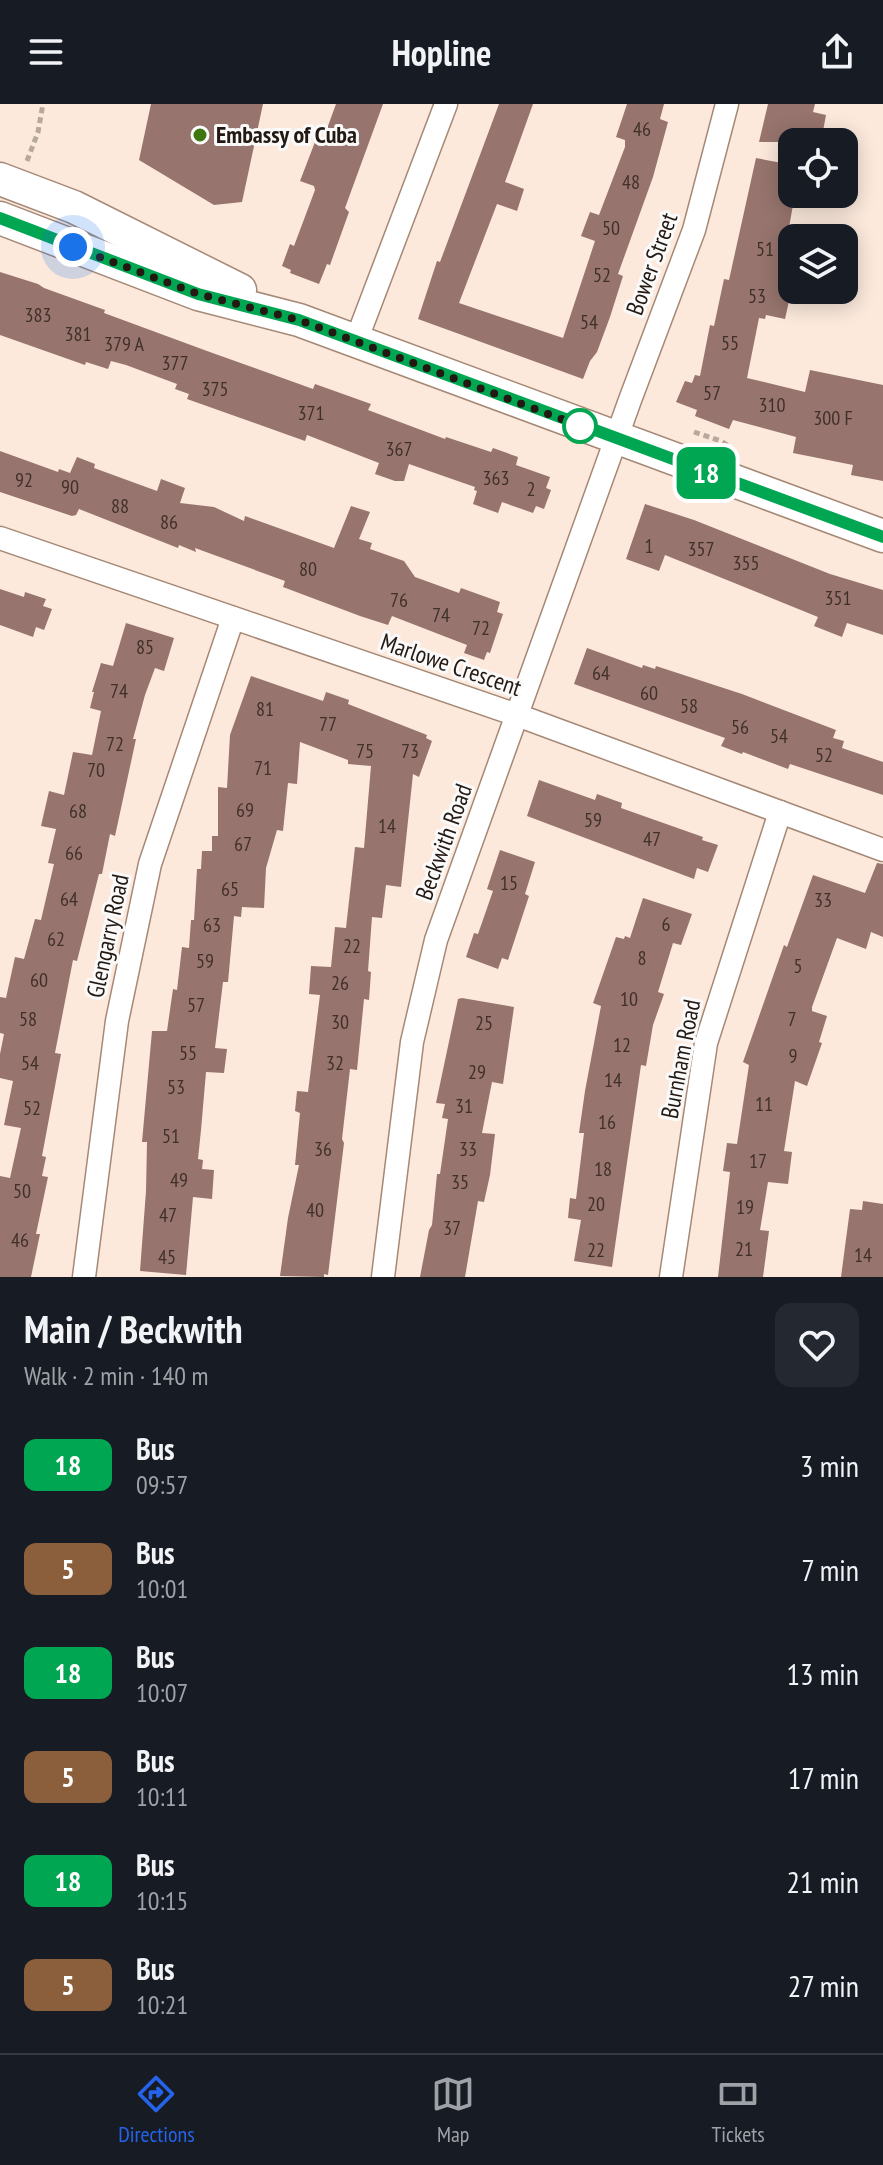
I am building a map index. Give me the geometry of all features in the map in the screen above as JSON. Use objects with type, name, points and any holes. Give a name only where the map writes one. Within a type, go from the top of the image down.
[{"type":"main road","points":[[13,172],[299,320]]},
{"type":"main road","points":[[0,218],[198,294],[299,320],[883,536]]},
{"type":"street","points":[[356,341],[446,104]]},
{"type":"street","name":"Bower Street","points":[[616,439],[694,230],[727,104]]},
{"type":"street","name":"Beckwith Road","points":[[383,1277],[412,1042],[436,940],[616,439]]},
{"type":"street","name":"Marlowe Crescent","points":[[0,538],[517,715],[883,850]]},
{"type":"street","name":"Glengarry Road","points":[[84,1277],[117,1021],[147,878],[233,618]]},
{"type":"street","name":"Burnham Road","points":[[671,1277],[706,1043],[780,812]]},
{"type":"path","points":[[13,172],[38,132],[43,104]]},
{"type":"building","name":"Embassy of Cuba","points":[[151,104],[263,104],[242,202],[214,205],[139,160]]},
{"type":"building","points":[[336,104],[383,104],[345,208],[349,212],[330,265],[327,264],[319,284],[290,273],[291,270],[282,266],[290,244],[294,246],[315,190],[314,186],[300,181],[315,142],[321,145]]},
{"type":"building","points":[[499,104],[533,104],[505,182],[524,189],[517,211],[497,204],[459,303],[563,338],[595,241],[581,236],[590,212],[599,215],[625,147],[625,140],[616,137],[627,104],[664,104],[660,119],[668,122],[653,177],[618,274],[623,276],[610,317],[583,379],[418,319],[437,261],[440,262]]},
{"type":"building","points":[[768,104],[815,104],[813,112],[826,115],[824,128],[778,128],[778,142],[759,142]]},
{"type":"building","points":[[756,158],[778,162],[778,208],[792,208],[790,224],[778,224],[778,304],[788,304],[785,319],[766,315],[765,319],[759,318],[747,378],[805,392],[810,370],[883,385],[883,481],[851,475],[853,465],[793,453],[796,437],[733,420],[729,429],[695,416],[697,410],[676,402],[685,381],[692,383],[695,375],[700,376],[710,325],[714,326],[724,279],[729,280]]},
{"type":"building","points":[[0,272],[313,389],[315,384],[371,404],[368,410],[445,439],[491,452],[493,448],[518,457],[516,465],[550,477],[546,488],[551,490],[544,509],[536,506],[533,513],[502,502],[498,513],[473,504],[477,491],[475,487],[409,464],[404,481],[395,481],[375,474],[379,463],[307,435],[305,441],[187,399],[189,394],[175,389],[177,384],[126,365],[111,361],[108,369],[86,362],[85,365],[0,335]]},
{"type":"building","points":[[0,451],[58,472],[59,469],[70,473],[77,457],[95,464],[94,468],[157,491],[161,479],[185,488],[180,503],[214,507],[244,521],[245,516],[334,548],[351,506],[370,512],[359,539],[372,543],[370,549],[404,561],[415,577],[459,593],[461,588],[500,602],[497,612],[503,614],[490,653],[487,652],[484,660],[464,653],[467,645],[392,616],[388,625],[283,587],[285,581],[195,548],[196,552],[179,545],[178,548],[79,509],[72,516],[0,492]]},
{"type":"building","points":[[645,504],[830,574],[883,590],[883,635],[847,623],[842,637],[814,626],[818,617],[665,555],[659,571],[626,559]]},
{"type":"building","points":[[0,589],[24,597],[25,592],[46,599],[43,606],[52,609],[44,630],[36,627],[33,637],[0,625]]},
{"type":"building","points":[[126,623],[174,638],[164,671],[155,668],[145,695],[133,739],[136,739],[115,836],[110,834],[77,961],[73,960],[55,1053],[61,1054],[42,1156],[46,1157],[42,1176],[48,1177],[31,1277],[0,1277],[0,1176],[10,1178],[21,1128],[4,1125],[13,1081],[0,1078],[4,1034],[0,1033],[0,997],[6,998],[15,957],[24,959],[35,919],[41,920],[54,864],[48,863],[56,829],[41,826],[49,791],[64,795],[73,752],[92,755],[101,711],[90,708],[92,692],[101,663],[113,666]]},
{"type":"building","points":[[587,648],[642,668],[643,665],[655,669],[656,666],[742,694],[836,730],[833,738],[844,741],[842,748],[883,762],[883,795],[790,764],[788,769],[742,754],[721,746],[725,738],[574,684]]},
{"type":"building","points":[[251,676],[323,701],[326,692],[349,700],[348,704],[427,735],[426,738],[432,741],[419,777],[413,774],[401,887],[386,885],[382,918],[372,917],[369,1000],[364,999],[357,1070],[350,1069],[328,1275],[324,1274],[324,1277],[280,1276],[299,1165],[295,1165],[300,1113],[295,1111],[297,1091],[308,1092],[320,995],[309,994],[311,966],[331,967],[335,927],[346,928],[355,847],[364,848],[371,766],[348,764],[348,760],[300,742],[297,784],[288,783],[283,831],[277,830],[266,868],[264,908],[242,907],[241,917],[234,916],[228,982],[223,982],[215,1048],[227,1049],[224,1073],[206,1072],[198,1159],[203,1160],[202,1169],[214,1170],[212,1199],[193,1197],[186,1275],[140,1271],[147,1142],[142,1142],[152,1031],[167,1031],[173,989],[177,990],[182,947],[189,948],[197,869],[201,869],[202,851],[212,851],[212,836],[218,836],[218,787],[227,788],[230,735]]},
{"type":"building","points":[[539,780],[595,800],[597,794],[622,803],[621,808],[718,845],[708,872],[697,868],[694,879],[527,816]]},
{"type":"building","points":[[500,850],[535,862],[525,894],[529,896],[508,960],[502,958],[498,969],[466,957],[493,891],[487,889]]},
{"type":"building","points":[[877,863],[883,864],[883,937],[871,932],[866,949],[837,938],[812,1007],[812,1011],[827,1016],[819,1042],[822,1043],[807,1086],[795,1081],[784,1151],[792,1152],[788,1184],[768,1182],[760,1230],[769,1231],[763,1277],[718,1277],[730,1172],[723,1171],[727,1143],[737,1144],[749,1065],[743,1062],[784,945],[787,947],[813,875],[865,893]]},
{"type":"building","points":[[643,898],[692,914],[681,945],[673,943],[658,992],[664,994],[653,1025],[646,1066],[641,1065],[612,1267],[574,1261],[581,1220],[568,1218],[570,1198],[576,1199],[584,1133],[579,1133],[601,1006],[593,1003],[616,937],[630,938]]},
{"type":"building","points":[[458,999],[514,1007],[503,1084],[492,1082],[482,1133],[495,1134],[490,1175],[484,1202],[478,1201],[465,1277],[420,1277],[432,1225],[437,1174],[440,1174],[448,1119],[442,1118],[445,1104],[436,1103]]},
{"type":"building","points":[[863,1201],[883,1204],[883,1277],[841,1277],[850,1209],[862,1210]]},
{"type":"bus line","name":"18","points":[[0,218],[198,294],[299,320],[883,537]]},
{"type":"place","name":"Embassy of Cuba","points":[[200,135]]},
{"type":"route","points":[[73,247],[198,294],[299,320],[580,426]]}]
